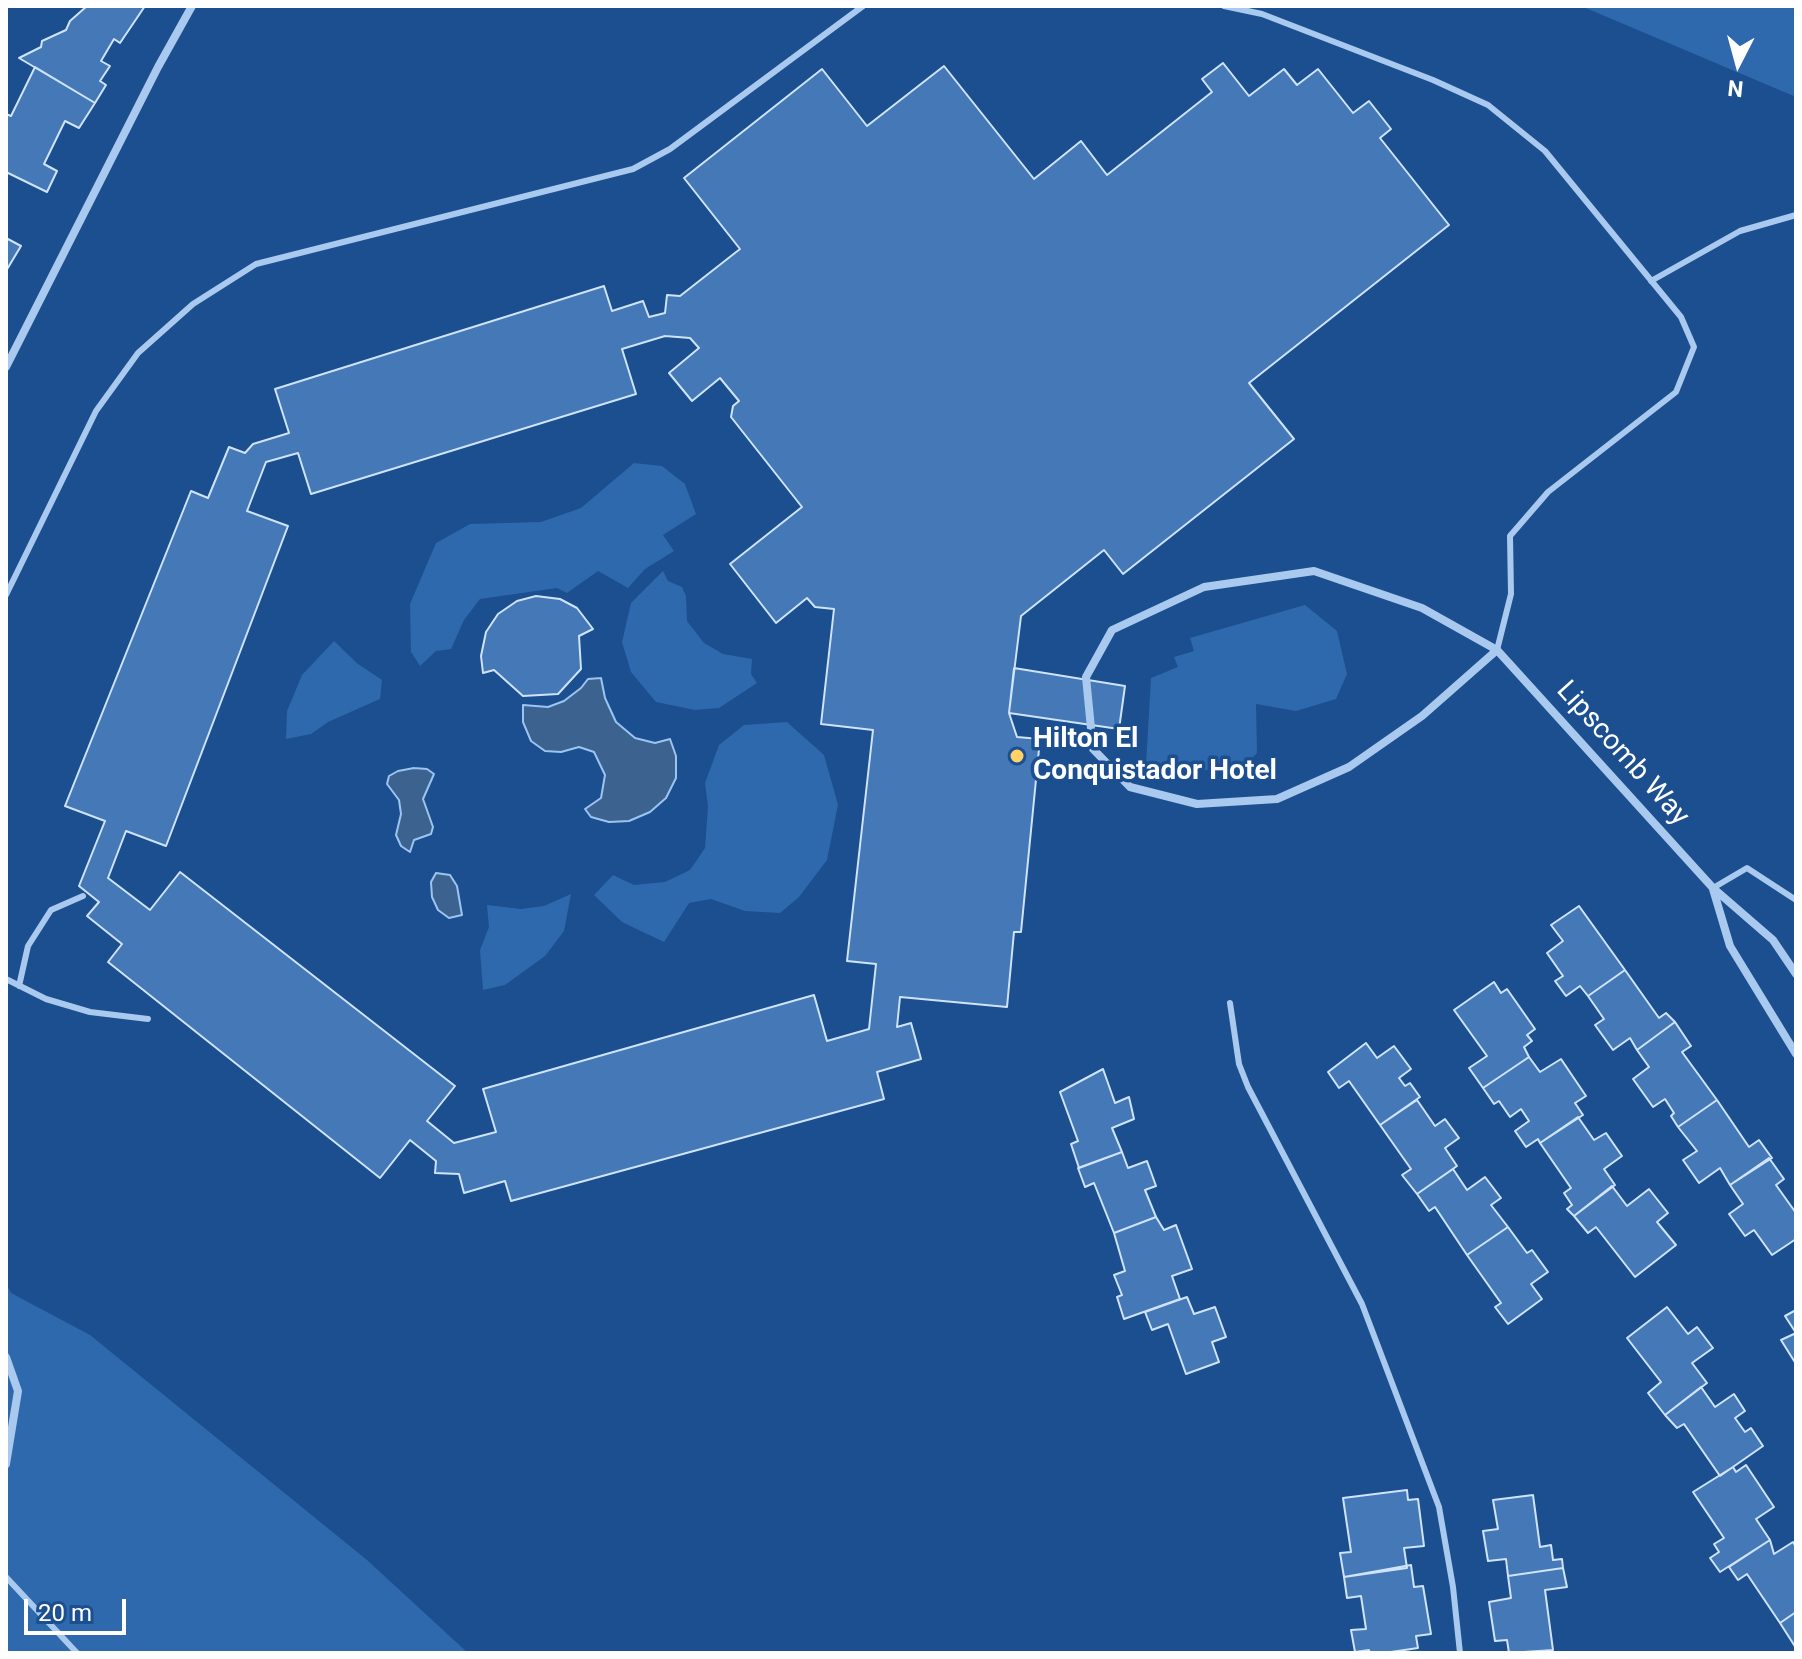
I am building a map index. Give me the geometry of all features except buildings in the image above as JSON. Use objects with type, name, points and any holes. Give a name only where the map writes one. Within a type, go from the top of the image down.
[{"type":"street","points":[[6,367],[192,6]]},
{"type":"street","name":"Lipscomb Way","points":[[1497,650],[1422,716],[1349,767],[1277,799],[1197,804],[1130,787],[1093,749],[1086,677],[1112,630],[1204,587],[1314,571],[1422,608],[1497,650],[1713,888],[1773,940],[1796,974]]},
{"type":"street","name":"Lipscomb Way","points":[[1713,888],[1730,946],[1796,1054]]},
{"type":"street","points":[[6,1357],[18,1391],[6,1464]]},
{"type":"lane","points":[[6,595],[96,411],[138,353],[193,304],[256,264],[633,169],[670,149],[863,6]]},
{"type":"lane","points":[[1224,6],[1262,14],[1433,80],[1488,105],[1545,151],[1681,317],[1694,347],[1676,392],[1548,492],[1510,536],[1511,594],[1497,650]]},
{"type":"lane","points":[[1651,281],[1740,231],[1796,215]]},
{"type":"lane","points":[[1713,888],[1747,868],[1796,900]]},
{"type":"lane","points":[[19,986],[28,946],[51,910],[83,896]]},
{"type":"lane","points":[[6,979],[46,999],[90,1012],[148,1019]]},
{"type":"lane","points":[[1230,1003],[1239,1064],[1248,1087],[1362,1304],[1439,1507],[1453,1587],[1460,1653]]},
{"type":"lane","points":[[6,1577],[77,1653]]},
{"type":"shaded area","points":[[1581,6],[1796,6],[1796,97]]},
{"type":"shaded area","points":[[634,463],[662,466],[685,484],[696,514],[663,535],[674,551],[645,569],[628,588],[598,571],[567,593],[557,588],[480,599],[464,620],[451,649],[436,651],[420,666],[411,652],[410,604],[436,543],[470,524],[541,522],[581,508]]},
{"type":"shaded area","points":[[663,571],[668,581],[682,587],[686,596],[687,621],[704,643],[723,654],[752,659],[751,674],[757,683],[719,708],[695,710],[656,702],[631,672],[622,642],[631,603]]},
{"type":"shaded area","points":[[1305,605],[1337,631],[1347,674],[1336,699],[1296,711],[1256,704],[1257,753],[1243,767],[1181,772],[1146,765],[1151,678],[1178,667],[1174,657],[1194,651],[1190,638]]},
{"type":"shaded area","points":[[334,641],[358,664],[382,680],[380,699],[328,722],[311,734],[286,739],[287,711],[302,675]]},
{"type":"shaded area","points":[[601,678],[605,698],[616,722],[635,738],[655,743],[670,739],[676,756],[676,778],[666,798],[650,812],[629,821],[609,822],[591,817],[585,809],[601,798],[605,775],[594,752],[579,747],[561,752],[545,751],[531,741],[523,722],[523,705],[548,707],[564,701],[588,679]]},
{"type":"shaded area","points":[[787,722],[824,755],[838,805],[827,860],[799,897],[780,913],[745,911],[711,899],[689,903],[664,942],[622,922],[594,895],[613,875],[634,885],[665,882],[690,870],[705,848],[708,806],[705,783],[719,745],[744,725]]},
{"type":"shaded area","points":[[414,768],[427,769],[434,774],[423,799],[433,827],[431,834],[414,840],[410,852],[401,846],[396,835],[401,814],[399,800],[387,784],[389,776]]},
{"type":"shaded area","points":[[436,873],[450,875],[457,886],[462,915],[449,918],[438,910],[432,897],[431,882]]},
{"type":"shaded area","points":[[571,894],[564,931],[545,956],[505,985],[483,990],[480,950],[489,927],[487,905],[521,909],[544,906]]},
{"type":"shaded area","points":[[6,1283],[11,1293],[90,1335],[367,1560],[468,1653],[6,1653]]},
{"type":"place","name":"Hilton El Conquistador Hotel","points":[[1017,756]]}]
